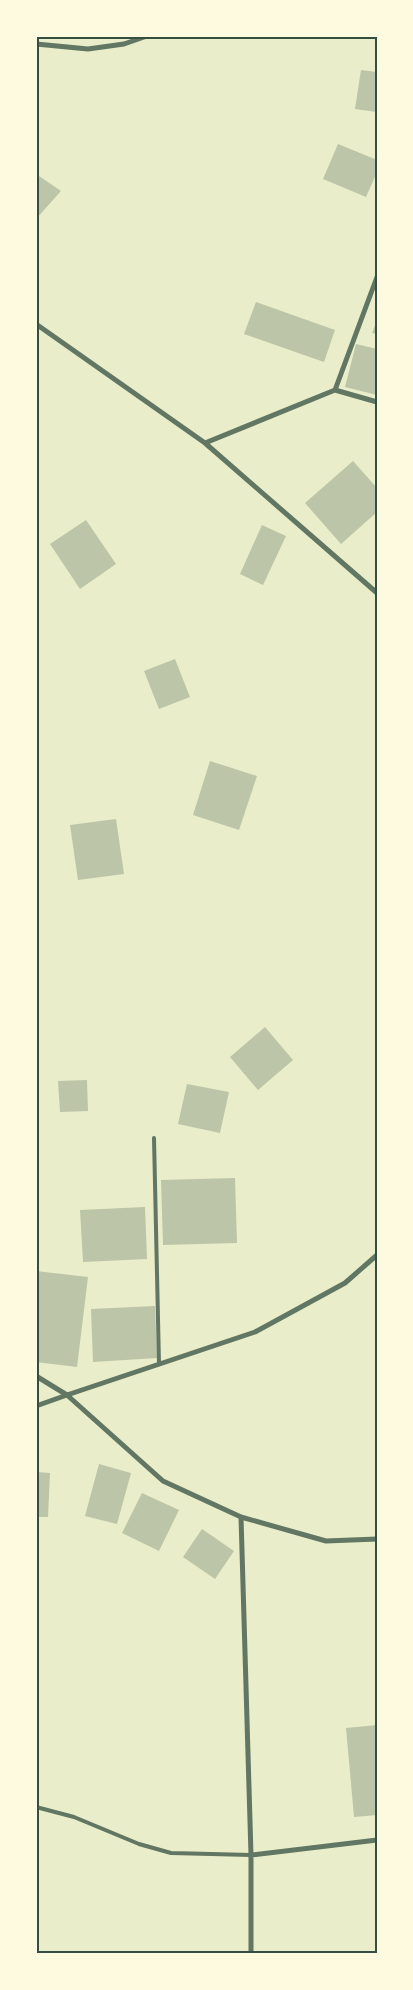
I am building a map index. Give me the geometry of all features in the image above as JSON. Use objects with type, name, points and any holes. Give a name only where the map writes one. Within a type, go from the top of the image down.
[{"type":"street","points":[[36,44],[88,49],[124,44],[147,36]]},
{"type":"street","points":[[336,390],[377,277]]},
{"type":"street","points":[[36,324],[205,444],[377,593]]},
{"type":"street","points":[[205,444],[336,390],[377,402]]},
{"type":"street","points":[[36,1406],[255,1332],[345,1283],[377,1255]]},
{"type":"street","points":[[36,1376],[67,1395],[163,1480],[242,1517],[326,1541],[377,1539]]},
{"type":"street","points":[[242,1517],[251,1855],[251,1954]]},
{"type":"street","points":[[251,1855],[377,1840]]},
{"type":"lane","points":[[154,1138],[159,1364]]},
{"type":"lane","points":[[36,1807],[74,1817],[139,1844],[171,1854],[251,1855]]},
{"type":"building","points":[[361,70],[377,72],[377,112],[355,109]]},
{"type":"building","points":[[338,144],[377,160],[377,172],[366,197],[323,179]]},
{"type":"building","points":[[36,174],[61,191],[36,219]]},
{"type":"building","points":[[256,302],[335,330],[324,362],[244,334]]},
{"type":"building","points":[[377,320],[377,334],[372,333]]},
{"type":"building","points":[[356,344],[377,349],[377,395],[345,387]]},
{"type":"building","points":[[353,461],[377,488],[377,512],[341,544],[305,503]]},
{"type":"building","points":[[86,520],[116,564],[80,589],[50,544]]},
{"type":"building","points":[[262,525],[286,536],[263,585],[240,574]]},
{"type":"building","points":[[175,659],[190,697],[159,709],[144,671]]},
{"type":"building","points":[[210,761],[257,776],[239,830],[193,815]]},
{"type":"building","points":[[116,819],[124,874],[78,880],[70,825]]},
{"type":"building","points":[[265,1027],[293,1060],[258,1090],[230,1057]]},
{"type":"building","points":[[87,1080],[88,1111],[60,1112],[58,1081]]},
{"type":"building","points":[[187,1084],[229,1092],[220,1133],[178,1124]]},
{"type":"building","points":[[235,1178],[237,1243],[163,1245],[161,1180]]},
{"type":"building","points":[[145,1207],[147,1259],[83,1262],[80,1210]]},
{"type":"building","points":[[36,1271],[88,1277],[77,1367],[36,1362]]},
{"type":"building","points":[[155,1306],[157,1358],[93,1362],[91,1309]]},
{"type":"building","points":[[99,1464],[131,1473],[117,1524],[85,1516]]},
{"type":"building","points":[[36,1472],[50,1473],[48,1517],[36,1517]]},
{"type":"building","points":[[142,1493],[179,1510],[159,1551],[122,1533]]},
{"type":"building","points":[[202,1529],[234,1551],[215,1579],[183,1557]]},
{"type":"building","points":[[377,1725],[377,1815],[354,1817],[346,1728]]}]
